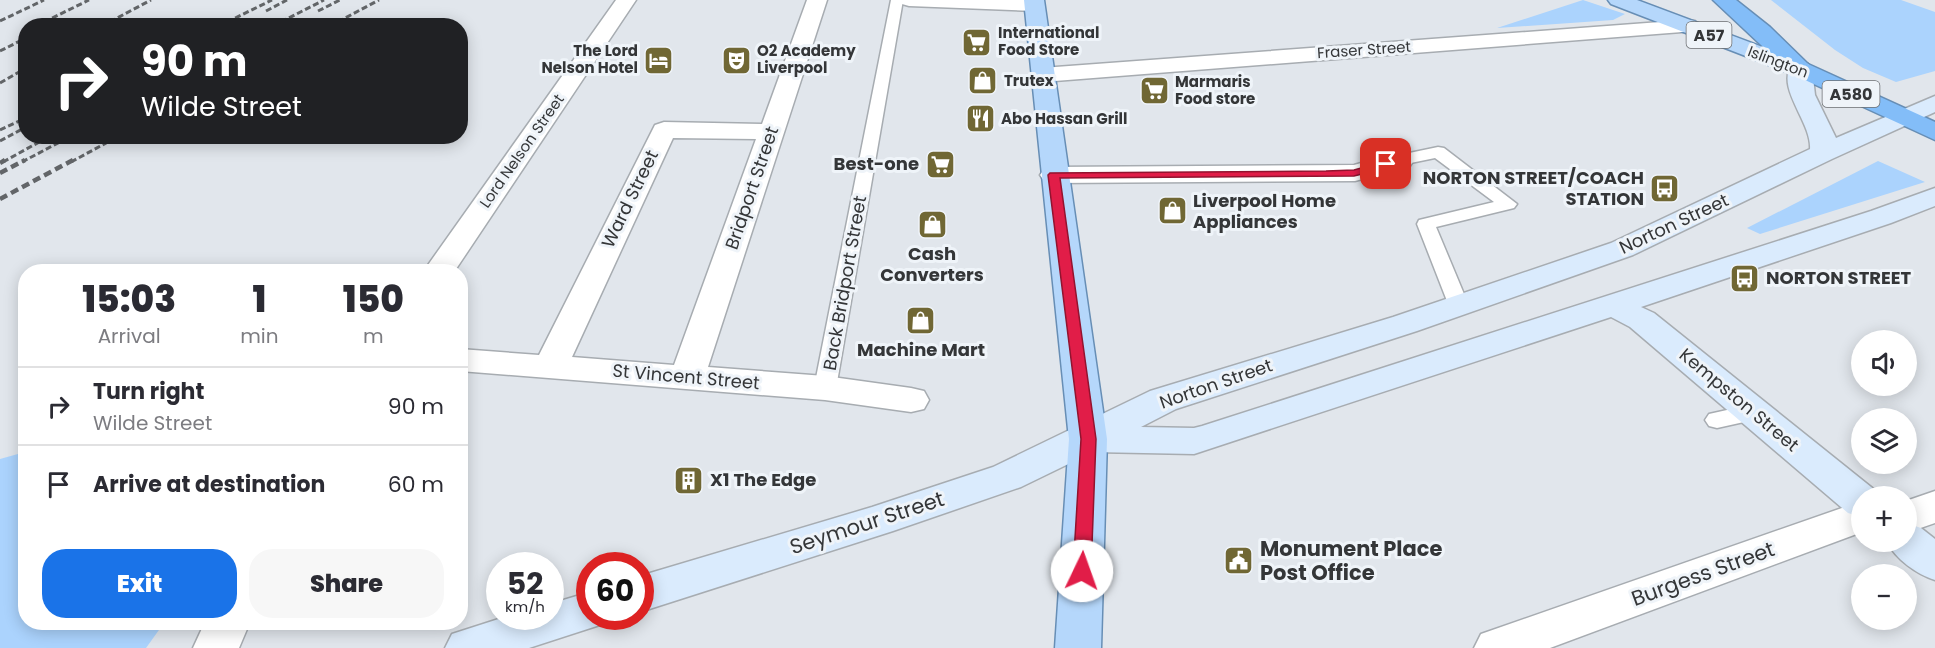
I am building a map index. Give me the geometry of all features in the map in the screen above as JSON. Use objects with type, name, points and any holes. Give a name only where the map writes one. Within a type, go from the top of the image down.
[{"type":"highway","points":[[1723,0],[1762,32],[1800,69]]},
{"type":"highway","name":"Islington","points":[[1800,69],[1927,119]]},
{"type":"main road","name":"Islington","points":[[1618,0],[1800,69]]},
{"type":"main road","points":[[1034,2],[1088,439],[1078,648]]},
{"type":"main road","points":[[1800,69],[1804,100],[1825,137],[1823,153]]},
{"type":"main road","name":"Norton Street","points":[[1088,439],[1163,400],[1459,306],[1622,249],[1823,153],[1927,119]]},
{"type":"main road","points":[[1088,439],[1194,441],[1209,437],[1881,217],[1935,196]]},
{"type":"main road","name":"Kempston Street","points":[[1611,304],[1642,320],[1851,493]]},
{"type":"main road","name":"Seymour Street","points":[[654,590],[879,520],[1007,477],[1088,439]]},
{"type":"main road","points":[[1917,548],[1935,563]]},
{"type":"main road","points":[[468,648],[576,614]]},
{"type":"street","name":"Lord Nelson Street","points":[[444,264],[626,0]]},
{"type":"street","name":"Bridport Street","points":[[687,377],[816,0]]},
{"type":"street","points":[[909,0],[1034,2]]},
{"type":"street","name":"Fraser Street","points":[[1042,75],[1687,26]]},
{"type":"street","name":"Ward Street","points":[[551,366],[664,130],[771,132]]},
{"type":"street","points":[[1054,175],[1354,173],[1401,160]]},
{"type":"street","name":"St Vincent Street","points":[[468,361],[825,388],[911,400]]},
{"type":"street","points":[[1917,513],[1935,506]]},
{"type":"street","name":"Burgess Street","points":[[1497,648],[1551,640],[1851,520]]},
{"type":"street","points":[[216,648],[224,630]]},
{"type":"lane","name":"Back Bridport Street","points":[[825,388],[897,0]]},
{"type":"lane","points":[[1401,160],[1438,153],[1508,204],[1426,224],[1459,306]]},
{"type":"lane","points":[[1717,420],[1754,412]]},
{"type":"shaded area","points":[[1583,0],[1625,14],[1613,20],[1497,28]]},
{"type":"shaded area","points":[[1771,0],[1901,0],[1935,12],[1935,71],[1896,82],[1863,68],[1835,50]]},
{"type":"shaded area","points":[[1878,161],[1925,182],[1760,234],[1747,228]]},
{"type":"shaded area","points":[[18,454],[18,630],[159,630],[146,648],[0,648],[0,459]]},
{"type":"railway","points":[[0,21],[44,0]]},
{"type":"railway","points":[[52,18],[89,0]]},
{"type":"railway","points":[[117,18],[151,0]]},
{"type":"railway","points":[[235,18],[272,0]]},
{"type":"railway","points":[[266,11],[287,0]]},
{"type":"railway","points":[[289,18],[324,0]]},
{"type":"railway","points":[[318,11],[340,0]]},
{"type":"railway","points":[[345,18],[379,0]]},
{"type":"railway","points":[[0,51],[18,42]]},
{"type":"railway","points":[[0,83],[18,73]]},
{"type":"railway","points":[[0,130],[18,122]]},
{"type":"railway","points":[[0,141],[18,131]]},
{"type":"railway","points":[[3,162],[36,144]]},
{"type":"railway","points":[[22,162],[56,144]]},
{"type":"railway","points":[[71,162],[104,144]]},
{"type":"railway","points":[[0,163],[5,160]]},
{"type":"railway","points":[[0,173],[25,160]]},
{"type":"railway","points":[[0,199],[73,160]]},
{"type":"place","name":"International Food Store","points":[[977,42]]},
{"type":"place","name":"The Lord Nelson Hotel","points":[[659,60]]},
{"type":"place","name":"O2 Academy Liverpool","points":[[736,60]]},
{"type":"place","name":"Trutex","points":[[983,81]]},
{"type":"place","name":"Marmaris Food store","points":[[1154,91]]},
{"type":"place","name":"Abo Hassan Grill","points":[[980,119]]},
{"type":"place","name":"Best-one","points":[[940,164]]},
{"type":"place","name":"NORTON STREET/COACH STATION","points":[[1665,188]]},
{"type":"place","name":"Liverpool Home Appliances","points":[[1172,211]]},
{"type":"place","name":"Cash Converters","points":[[932,225]]},
{"type":"place","name":"NORTON STREET","points":[[1745,278]]},
{"type":"place","name":"Machine Mart","points":[[921,321]]},
{"type":"place","name":"X1 The Edge","points":[[689,480]]},
{"type":"place","name":"Monument Place Post Office","points":[[1239,561]]},
{"type":"route","points":[[1082,571],[1088,439],[1054,175],[1326,174],[1354,173],[1386,164]]}]
